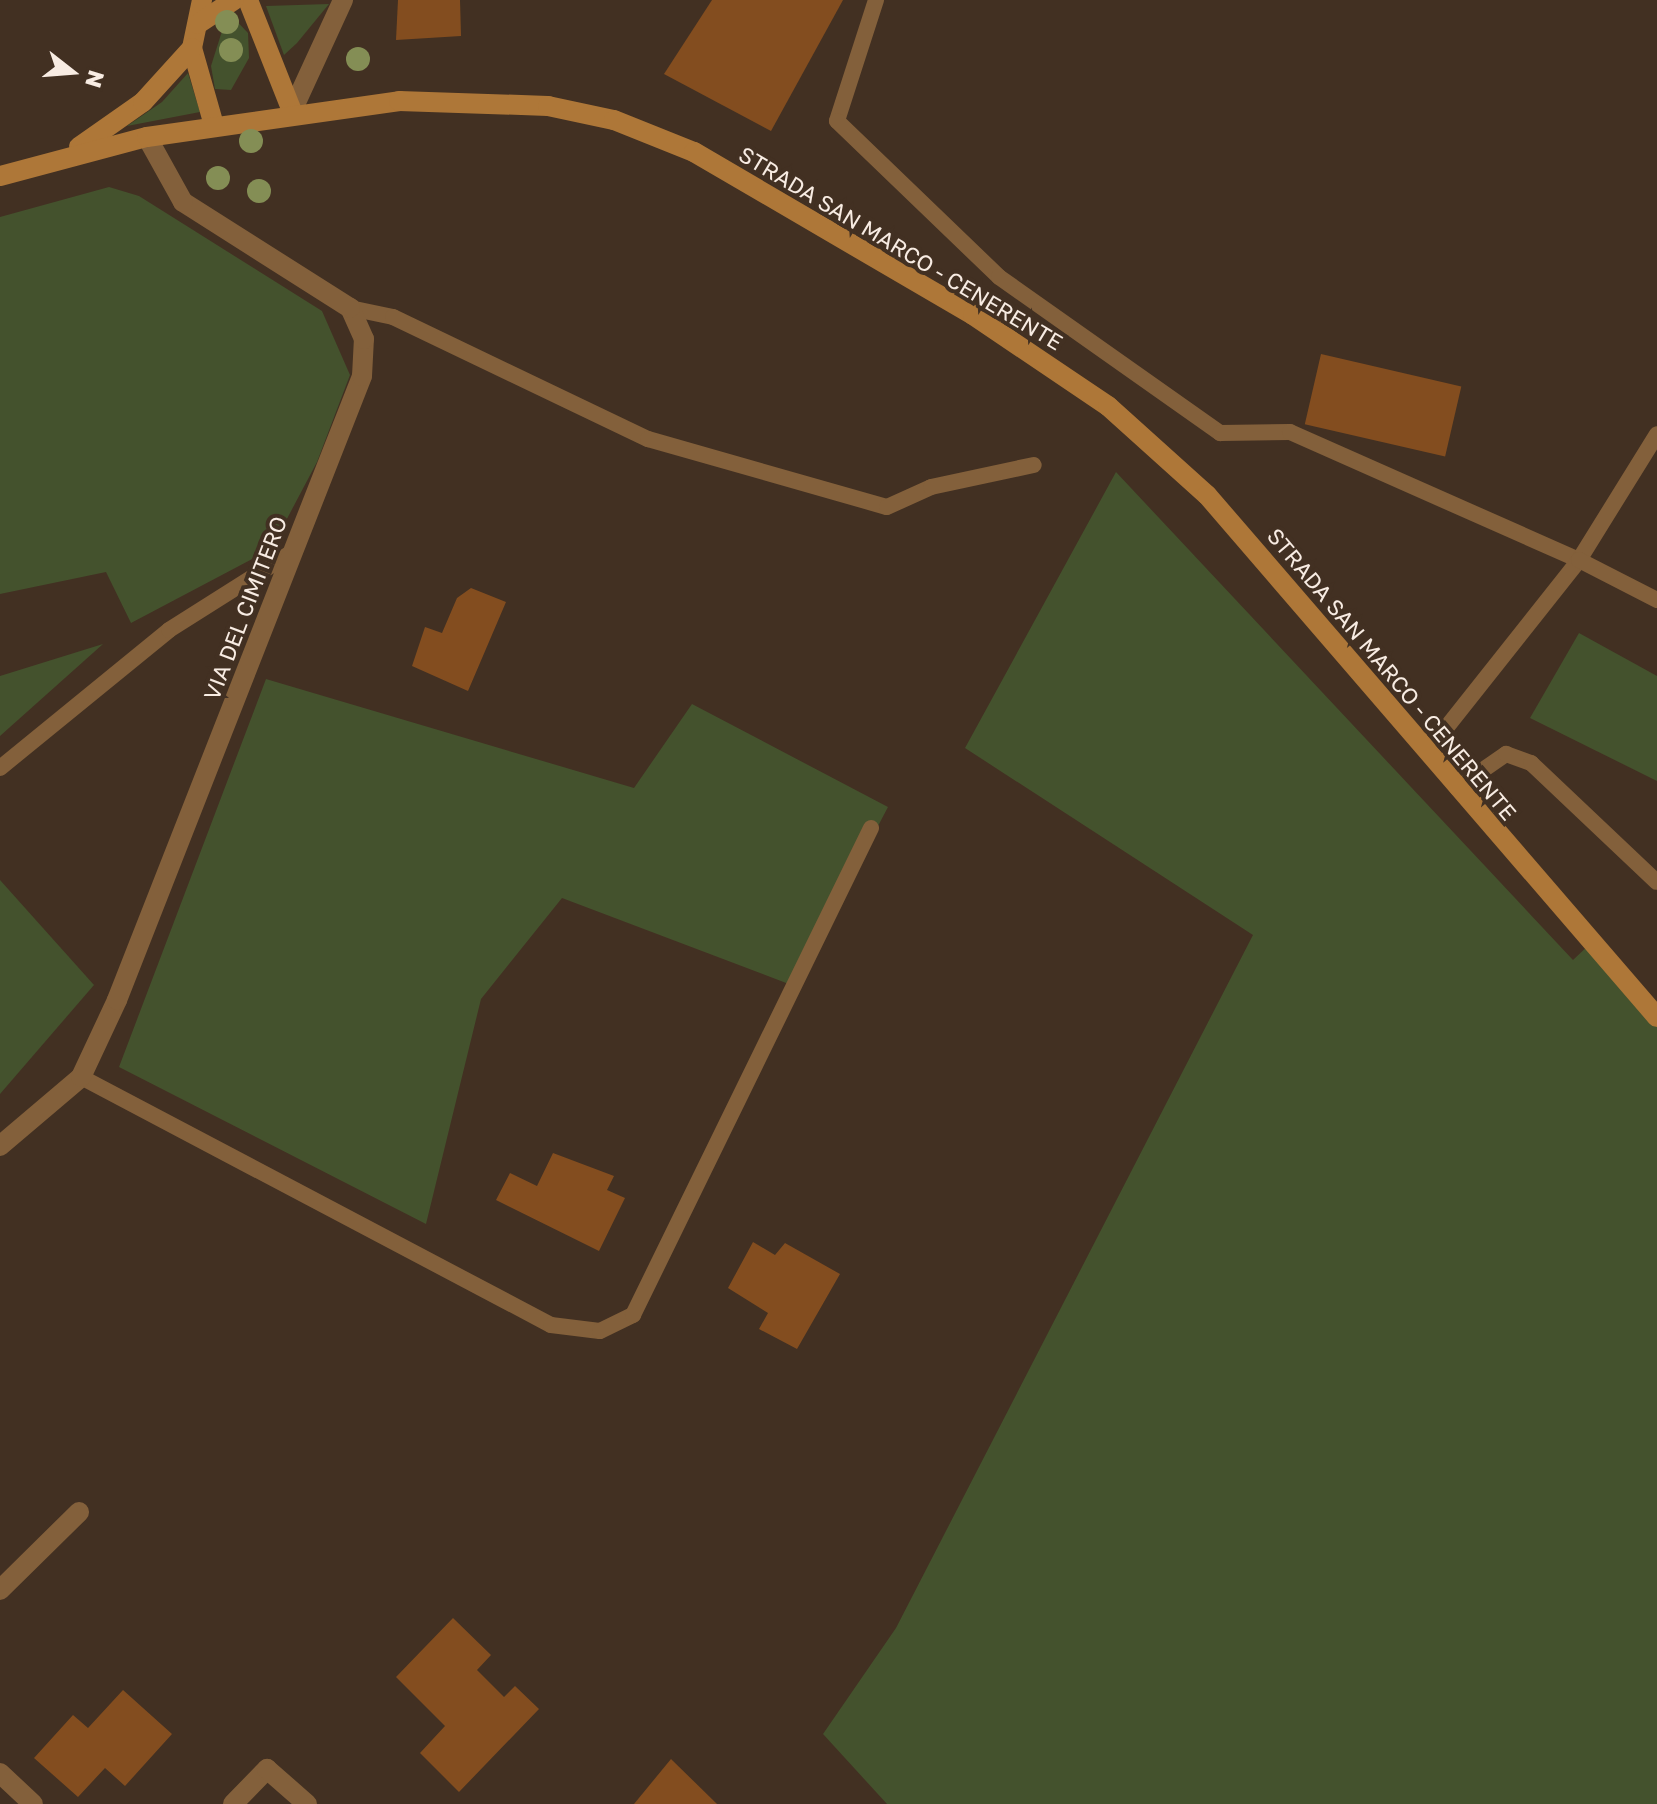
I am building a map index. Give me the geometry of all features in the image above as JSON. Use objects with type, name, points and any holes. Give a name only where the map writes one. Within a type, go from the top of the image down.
[{"type":"main road","points":[[71,153],[143,102],[192,48],[202,0]]},
{"type":"main road","points":[[198,24],[234,0]]},
{"type":"main road","points":[[248,0],[292,111]]},
{"type":"main road","points":[[192,48],[214,125]]},
{"type":"main road","name":"STRADA SAN MARCO - CENERENTE","points":[[0,176],[71,153],[292,111],[490,99],[614,120],[694,152],[973,315],[1108,406],[1207,495],[1657,1017]]},
{"type":"street","points":[[292,111],[343,0]]},
{"type":"street","points":[[147,137],[183,202],[350,308]]},
{"type":"street","name":"VIA DEL CIMITERO","points":[[0,1146],[81,1077],[289,554],[357,400],[364,339],[350,308]]},
{"type":"street","points":[[0,1590],[79,1512]]},
{"type":"street","points":[[233,1804],[267,1769],[307,1804]]},
{"type":"street","points":[[0,1773],[33,1804]]},
{"type":"lane","points":[[876,0],[837,121],[999,277],[1220,433],[1290,432],[1579,560],[1657,600]]},
{"type":"lane","points":[[350,308],[393,317],[648,439],[887,507],[931,487],[1034,465]]},
{"type":"lane","points":[[1427,752],[1579,560],[1657,434]]},
{"type":"lane","points":[[0,768],[169,630],[289,554]]},
{"type":"lane","points":[[1457,788],[1506,754],[1531,763],[1657,882]]},
{"type":"lane","points":[[81,1077],[551,1325],[600,1331],[633,1315],[871,828]]},
{"type":"green space","points":[[329,4],[297,43],[284,55],[266,6]]},
{"type":"green space","points":[[228,12],[248,33],[249,58],[231,90],[215,89],[211,66]]},
{"type":"green space","points":[[188,73],[200,112],[127,126],[162,102]]},
{"type":"green space","points":[[109,187],[139,196],[322,311],[350,375],[317,462],[271,549],[131,623],[106,572],[0,594],[0,217]]},
{"type":"green space","points":[[1116,472],[1573,960],[1592,942],[1657,1017],[1657,1804],[887,1804],[823,1734],[896,1628],[1253,935],[965,748]]},
{"type":"green space","points":[[1579,633],[1657,676],[1657,781],[1530,718]]},
{"type":"green space","points":[[103,644],[0,736],[0,676]]},
{"type":"green space","points":[[266,679],[634,788],[692,704],[888,807],[794,986],[562,898],[481,999],[426,1224],[119,1067]]},
{"type":"green space","points":[[0,880],[94,985],[0,1094]]},
{"type":"building","points":[[398,0],[460,0],[461,36],[396,40]]},
{"type":"building","points":[[712,0],[843,0],[771,131],[664,74]]},
{"type":"building","points":[[1321,354],[1461,386],[1445,457],[1305,424]]},
{"type":"building","points":[[471,588],[506,602],[468,691],[412,666],[425,627],[442,633],[457,598]]},
{"type":"building","points":[[553,1153],[614,1176],[607,1190],[625,1198],[599,1251],[496,1200],[510,1173],[537,1186]]},
{"type":"building","points":[[753,1242],[775,1255],[785,1243],[840,1274],[797,1349],[759,1329],[768,1313],[728,1288]]},
{"type":"building","points":[[453,1618],[491,1655],[477,1670],[504,1697],[515,1686],[539,1709],[459,1792],[420,1753],[445,1726],[396,1677]]},
{"type":"building","points":[[123,1690],[172,1734],[125,1786],[105,1768],[78,1797],[34,1758],[73,1715],[88,1728]]},
{"type":"building","points":[[671,1759],[717,1804],[634,1804]]}]
